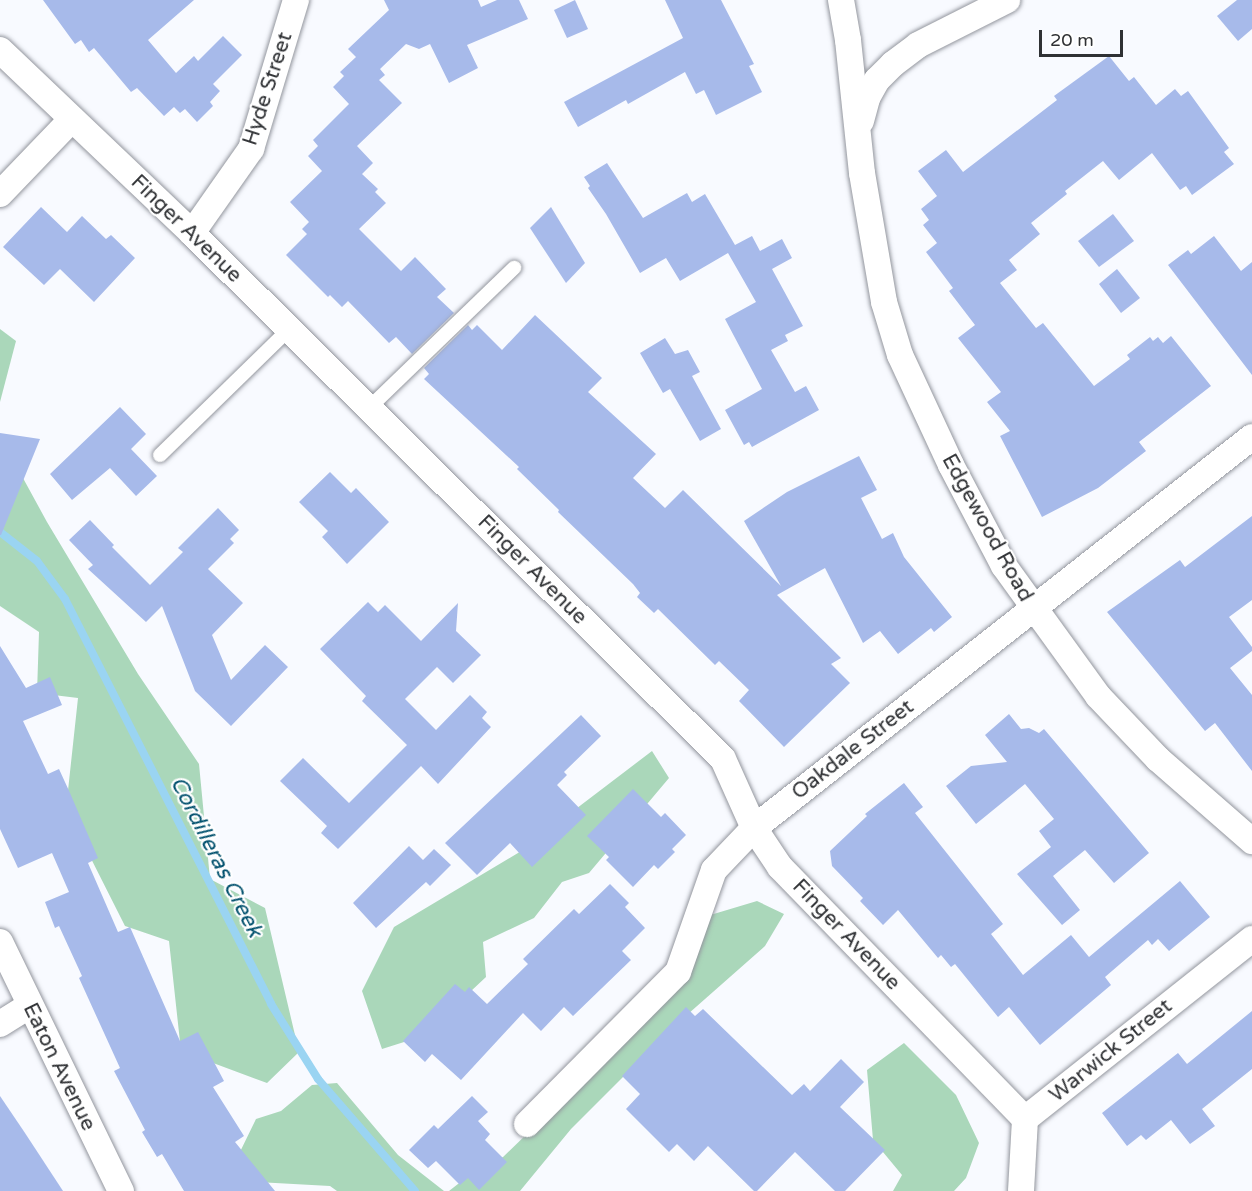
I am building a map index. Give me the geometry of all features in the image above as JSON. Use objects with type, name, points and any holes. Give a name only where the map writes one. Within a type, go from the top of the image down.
[{"type":"street","name":"Hyde Street","points":[[192,233],[251,149],[296,0]]},
{"type":"street","name":"Edgewood Road","points":[[841,0],[875,260],[884,302],[900,355],[923,409],[1004,566],[1032,608],[1098,696],[1128,729],[1252,841]]},
{"type":"street","name":"Edgewood Road","points":[[859,140],[861,116],[867,98],[877,80],[893,64],[918,45],[1007,0]]},
{"type":"street","name":"Finger Avenue","points":[[0,51],[192,233],[723,759],[754,828],[780,867],[1025,1119]]},
{"type":"street","points":[[0,194],[72,119]]},
{"type":"street","name":"Oakdale Street","points":[[527,1124],[678,972],[714,870],[754,828],[1252,437]]},
{"type":"street","name":"Warwick Street","points":[[1025,1119],[1252,939]]},
{"type":"street","name":"Eaton Avenue","points":[[0,942],[29,1006],[121,1191]]},
{"type":"street","points":[[0,1024],[29,1006]]},
{"type":"street","points":[[1021,1191],[1025,1119]]},
{"type":"lane","points":[[369,408],[514,268]]},
{"type":"lane","points":[[160,455],[288,329]]},
{"type":"green space","points":[[0,329],[16,341],[0,402]]},
{"type":"green space","points":[[0,436],[47,522],[138,674],[199,764],[210,879],[265,908],[299,1052],[267,1083],[181,1051],[169,941],[125,926],[66,809],[78,698],[37,693],[39,632],[0,606]]},
{"type":"green space","points":[[652,751],[669,778],[589,873],[562,882],[534,918],[483,942],[486,977],[423,1036],[382,1049],[362,991],[394,927],[518,853]]},
{"type":"green space","points":[[757,901],[784,914],[765,946],[671,1029],[571,1129],[520,1191],[449,1191],[472,1173],[503,1157],[634,1030],[707,916]]},
{"type":"green space","points":[[904,1043],[956,1095],[979,1143],[966,1178],[954,1191],[893,1191],[902,1175],[873,1140],[867,1070]]},
{"type":"green space","points":[[337,1083],[398,1155],[444,1191],[337,1191],[330,1186],[257,1182],[237,1158],[256,1119],[281,1111],[312,1085]]},
{"type":"building","points":[[43,0],[194,0],[148,40],[176,73],[194,56],[198,61],[223,36],[242,55],[213,84],[220,91],[210,102],[213,106],[197,122],[185,109],[180,113],[174,107],[164,116],[137,88],[131,92],[94,48],[89,52],[81,40],[75,44]]},
{"type":"building","points":[[384,0],[478,0],[481,7],[497,0],[519,0],[528,19],[467,45],[478,68],[449,83],[430,44],[419,49],[406,44],[380,69],[385,75],[379,80],[402,103],[357,146],[373,163],[362,174],[378,189],[375,192],[386,203],[359,229],[401,271],[415,257],[446,289],[437,297],[454,313],[412,354],[396,337],[389,343],[348,301],[342,307],[330,295],[328,297],[286,255],[307,234],[302,229],[309,222],[290,202],[322,171],[308,156],[318,146],[313,140],[349,104],[333,87],[344,76],[340,72],[356,57],[348,49],[389,10]]},
{"type":"building","points":[[575,0],[588,29],[567,38],[554,10]]},
{"type":"building","points":[[665,0],[721,0],[754,64],[749,66],[762,92],[716,115],[704,90],[696,94],[685,72],[628,104],[626,100],[578,127],[564,102],[683,38]]},
{"type":"building","points":[[1237,0],[1252,0],[1252,29],[1238,41],[1217,16]]},
{"type":"building","points":[[1109,56],[1129,81],[1134,77],[1156,105],[1175,89],[1181,96],[1188,91],[1229,148],[1224,152],[1234,164],[1192,195],[1186,186],[1180,190],[1152,153],[1119,180],[1103,161],[1065,191],[1067,194],[1031,223],[1040,234],[1009,260],[1017,270],[1000,283],[1036,328],[1043,323],[1094,386],[1130,359],[1127,355],[1150,337],[1153,341],[1158,337],[1163,343],[1171,336],[1211,386],[1139,442],[1146,451],[1098,488],[1042,517],[1000,436],[1010,431],[987,402],[1001,392],[958,338],[975,325],[949,291],[953,288],[926,252],[937,243],[923,225],[929,220],[921,209],[937,196],[918,171],[946,150],[963,172],[1057,100],[1054,96]]},
{"type":"building","points":[[607,163],[643,218],[687,193],[692,202],[705,194],[735,245],[752,236],[760,251],[782,239],[792,258],[772,269],[803,326],[785,335],[788,341],[771,350],[795,392],[806,386],[819,410],[752,447],[749,442],[744,445],[725,410],[762,389],[725,319],[756,302],[728,253],[680,281],[666,258],[640,273],[588,188],[590,186],[584,177]]},
{"type":"building","points":[[41,207],[67,232],[82,216],[106,239],[111,235],[135,258],[94,302],[60,269],[44,285],[3,247]]},
{"type":"building","points":[[551,207],[585,263],[566,283],[530,228]]},
{"type":"building","points":[[1113,214],[1134,241],[1099,267],[1078,241]]},
{"type":"building","points":[[1214,236],[1241,271],[1252,262],[1252,375],[1168,265],[1188,250],[1191,254]]},
{"type":"building","points":[[1117,269],[1140,298],[1121,313],[1099,284]]},
{"type":"building","points":[[535,315],[602,378],[588,392],[656,454],[633,478],[665,508],[683,490],[781,586],[744,521],[787,492],[859,456],[877,490],[861,498],[882,539],[893,533],[904,557],[952,617],[934,632],[931,628],[898,654],[880,631],[863,643],[825,568],[777,595],[841,658],[831,664],[850,683],[784,747],[739,701],[749,690],[719,661],[715,665],[658,609],[654,613],[637,597],[640,593],[633,584],[558,512],[559,510],[517,469],[519,467],[424,379],[429,374],[424,368],[468,325],[472,330],[477,325],[502,350]]},
{"type":"building","points":[[665,338],[675,354],[688,350],[700,372],[692,376],[721,429],[700,441],[670,389],[663,393],[640,353]]},
{"type":"building","points":[[120,407],[146,434],[131,449],[157,476],[136,496],[110,468],[72,500],[50,474]]},
{"type":"building","points":[[0,433],[40,439],[1,535],[0,535]]},
{"type":"building","points":[[330,472],[351,493],[356,488],[389,522],[347,564],[322,537],[328,531],[299,502]]},
{"type":"building","points":[[218,508],[239,530],[230,539],[234,543],[208,569],[243,603],[212,635],[231,680],[265,645],[288,667],[231,726],[195,691],[162,606],[146,622],[88,569],[93,565],[69,540],[90,520],[114,545],[112,547],[150,585],[183,552],[178,548]]},
{"type":"building","points":[[1252,516],[1252,600],[1229,617],[1252,647],[1252,651],[1230,668],[1252,695],[1252,771],[1215,723],[1205,731],[1107,612],[1180,560],[1185,567]]},
{"type":"building","points":[[368,602],[378,612],[385,605],[421,641],[458,603],[456,631],[481,655],[453,683],[437,667],[405,699],[436,730],[470,695],[487,712],[482,718],[491,727],[438,784],[421,766],[338,849],[321,833],[327,826],[280,781],[303,758],[349,803],[407,745],[362,701],[366,696],[320,649]]},
{"type":"building","points":[[0,646],[26,688],[50,677],[62,705],[23,721],[48,774],[59,769],[70,793],[98,858],[88,863],[118,932],[130,927],[180,1041],[198,1032],[224,1081],[213,1087],[244,1136],[235,1142],[275,1191],[184,1191],[162,1154],[157,1157],[142,1132],[145,1130],[114,1071],[120,1068],[79,978],[82,976],[59,926],[55,928],[45,902],[69,892],[52,853],[18,868],[0,829]]},
{"type":"building","points":[[1009,714],[1021,729],[1029,728],[1039,733],[1044,729],[1149,853],[1114,883],[1085,850],[1053,876],[1080,910],[1062,925],[1017,874],[1051,847],[1039,831],[1054,819],[1025,784],[976,824],[946,786],[971,766],[1007,762],[985,735]]},
{"type":"building","points":[[581,715],[601,736],[564,772],[567,775],[557,785],[586,815],[532,867],[510,843],[477,875],[445,843]]},
{"type":"building","points":[[904,783],[923,807],[915,813],[1003,924],[991,934],[1023,975],[1071,935],[1089,957],[1180,881],[1210,917],[1169,951],[1158,939],[1152,945],[1148,940],[1105,977],[1111,985],[1040,1045],[1009,1007],[998,1017],[955,964],[951,967],[941,955],[938,958],[898,910],[883,925],[860,901],[863,898],[832,866],[830,851],[867,816],[865,814]]},
{"type":"building","points":[[633,789],[661,817],[665,813],[686,835],[672,849],[675,852],[658,869],[654,865],[633,887],[606,860],[609,857],[587,836]]},
{"type":"building","points":[[409,846],[423,860],[434,849],[451,865],[430,886],[426,882],[376,928],[353,903]]},
{"type":"building","points":[[610,884],[629,903],[625,907],[645,928],[622,951],[631,960],[573,1016],[564,1007],[541,1031],[523,1013],[461,1080],[432,1054],[425,1062],[403,1041],[455,984],[465,992],[469,987],[487,1004],[528,964],[523,959],[574,909],[579,914]]},
{"type":"building","points":[[686,1007],[695,1016],[703,1009],[792,1095],[804,1084],[810,1091],[841,1059],[864,1082],[840,1107],[885,1150],[845,1191],[835,1191],[795,1152],[757,1191],[754,1191],[708,1146],[694,1161],[677,1144],[669,1152],[626,1109],[640,1094],[622,1076]]},
{"type":"building","points":[[1252,1011],[1252,1069],[1202,1109],[1215,1126],[1190,1144],[1171,1120],[1146,1140],[1141,1135],[1127,1146],[1102,1113],[1178,1053],[1187,1064]]},
{"type":"building","points":[[0,1096],[25,1133],[63,1191],[0,1191]]},
{"type":"building","points":[[472,1096],[488,1112],[478,1121],[490,1134],[485,1140],[507,1162],[479,1190],[468,1178],[460,1185],[436,1161],[428,1168],[409,1150],[434,1125],[438,1129]]},
{"type":"waterway","name":"Cordilleras Creek","points":[[0,532],[37,561],[65,599],[271,1004],[318,1079],[415,1191]]}]
